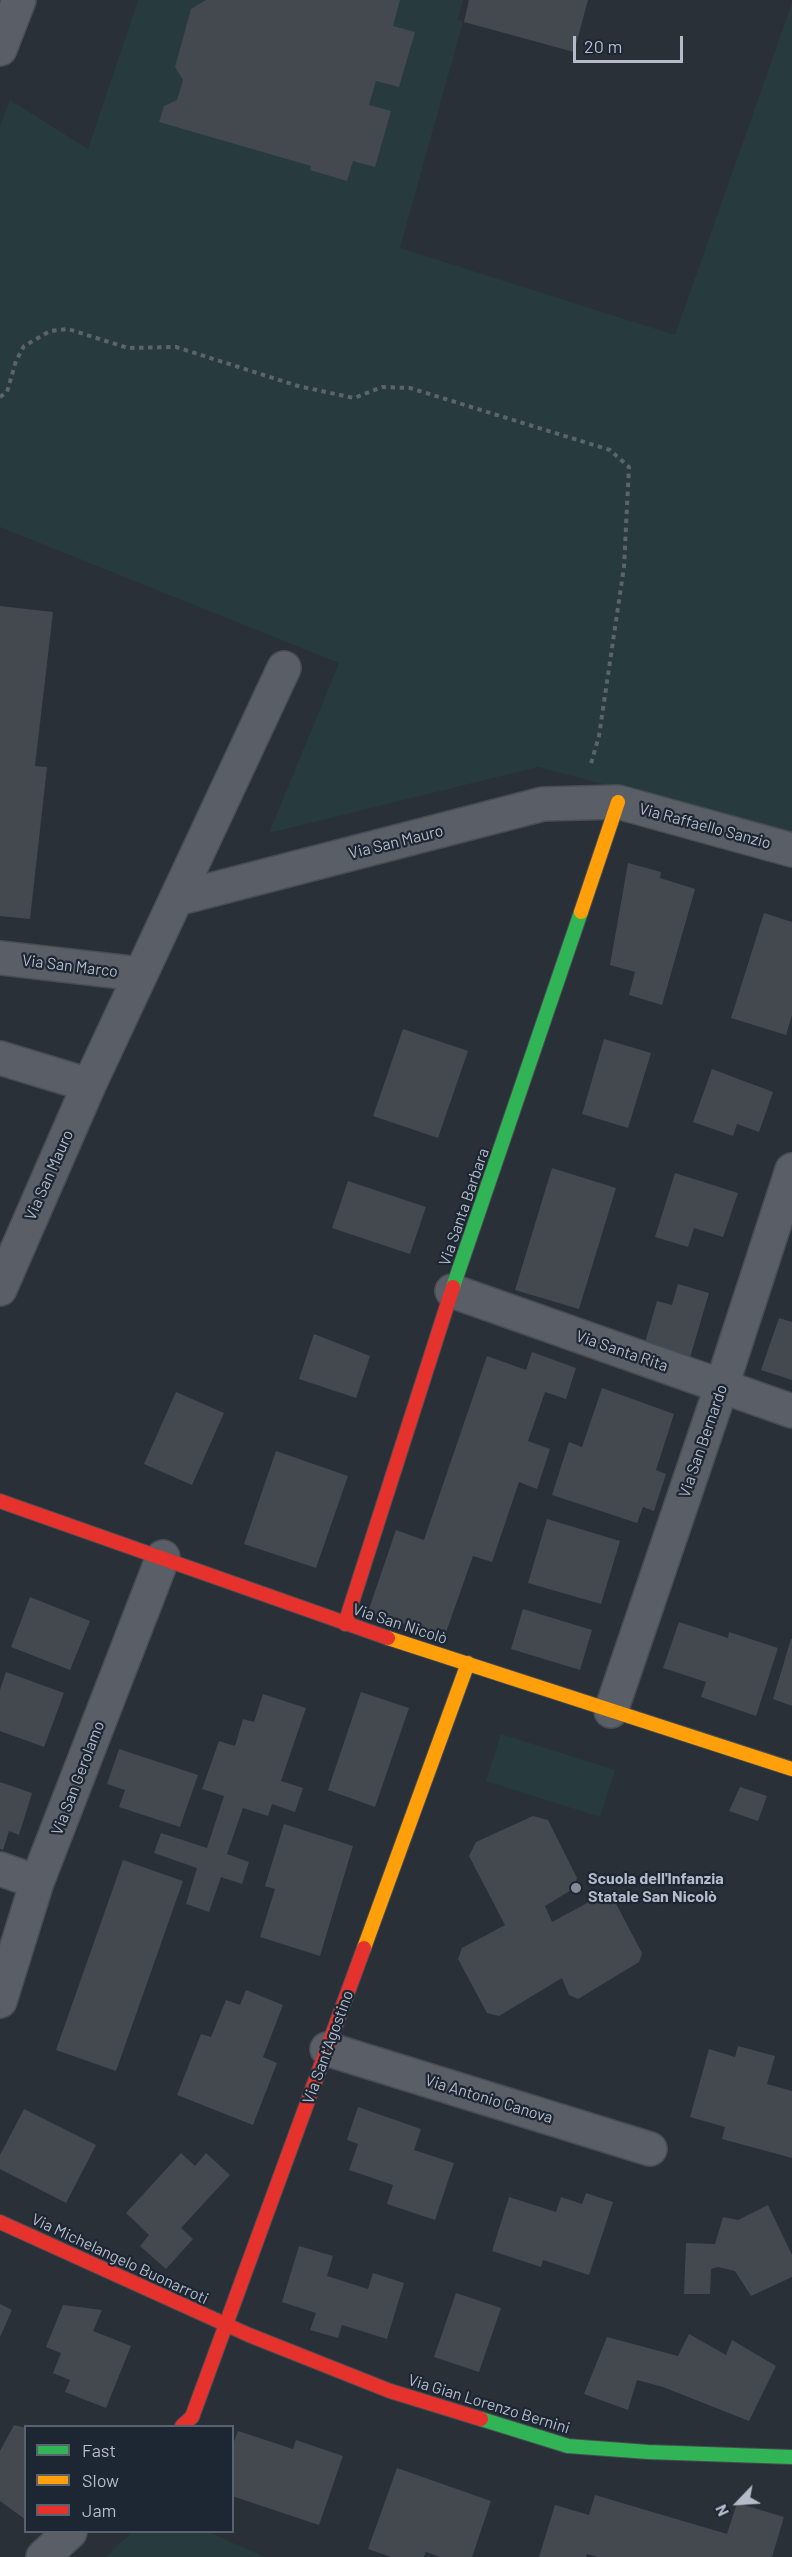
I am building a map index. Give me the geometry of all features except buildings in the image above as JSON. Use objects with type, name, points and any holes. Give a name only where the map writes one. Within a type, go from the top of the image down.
[{"type":"street","points":[[0,49],[19,0]]},
{"type":"street","name":"Via San Mauro","points":[[0,1289],[88,1085],[284,668]]},
{"type":"street","name":"Via San Mauro","points":[[176,899],[543,804],[618,802]]},
{"type":"street","name":"Via Raffaello Sanzio","points":[[618,802],[792,850]]},
{"type":"street","name":"Via Santa Barbara","points":[[345,1624],[452,1291],[618,802]]},
{"type":"street","name":"Via San Marco","points":[[0,958],[140,974]]},
{"type":"street","points":[[0,1058],[88,1085]]},
{"type":"street","name":"Via San Bernardo","points":[[611,1711],[722,1386],[792,1170]]},
{"type":"street","name":"Via Santa Rita","points":[[452,1291],[792,1411]]},
{"type":"street","name":"Via San Nicolò","points":[[0,1501],[163,1557],[345,1624],[792,1769]]},
{"type":"street","name":"Via San Gerolamo","points":[[0,2001],[37,1882],[163,1557]]},
{"type":"street","name":"Via Sant'Agostino","points":[[184,2425],[192,2417],[468,1663]]},
{"type":"street","points":[[0,1869],[37,1882]]},
{"type":"street","name":"Via Antonio Canova","points":[[327,2049],[650,2150]]},
{"type":"street","name":"Via Michelangelo Buonarroti","points":[[0,2222],[225,2326]]},
{"type":"street","name":"Via Gian Lorenzo Bernini","points":[[225,2326],[390,2391],[568,2446],[648,2452],[792,2457]]},
{"type":"street","points":[[43,2557],[69,2533]]},
{"type":"path","points":[[0,397],[7,392],[16,361],[24,346],[50,331],[68,329],[128,348],[176,347],[298,386],[354,398],[382,387],[410,388],[610,450],[630,467],[624,567],[599,736],[581,803]]},
{"type":"green space","points":[[138,0],[463,0],[458,19],[463,22],[400,248],[675,335],[792,3],[792,833],[538,767],[269,833],[339,663],[0,527],[0,126],[10,100],[88,149]]},
{"type":"green space","points":[[501,1734],[615,1770],[600,1817],[486,1781]]},
{"type":"green space","points":[[131,2533],[210,2533],[265,2557],[106,2557]]},
{"type":"traffic: fast","points":[[453,1287],[581,912]]},
{"type":"traffic: fast","points":[[481,2419],[568,2446],[648,2452],[792,2457]]},
{"type":"traffic: slow","points":[[581,912],[618,802]]},
{"type":"traffic: slow","points":[[388,1638],[792,1769]]},
{"type":"traffic: slow","points":[[364,1948],[468,1663]]},
{"type":"traffic: jam","points":[[345,1624],[453,1287]]},
{"type":"traffic: jam","points":[[0,1501],[388,1638]]},
{"type":"traffic: jam","points":[[183,2425],[192,2417],[364,1948]]},
{"type":"traffic: jam","points":[[0,2222],[249,2335],[390,2391],[481,2419]]},
{"type":"place","name":"Scuola dell'Infanzia Statale San Nicolò","points":[[576,1888]]}]
